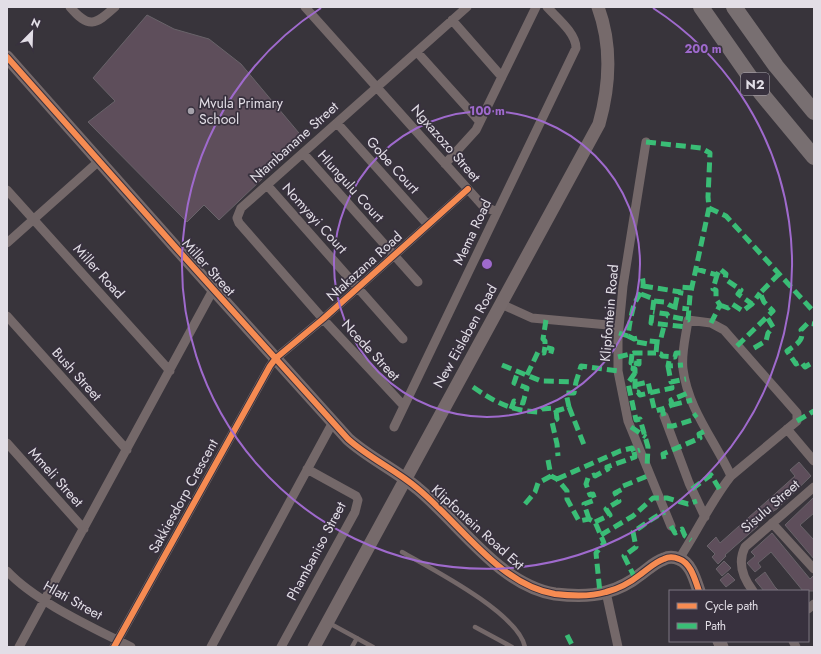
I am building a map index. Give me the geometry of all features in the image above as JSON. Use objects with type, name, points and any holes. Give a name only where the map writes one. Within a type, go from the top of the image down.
[{"type":"highway","name":"N2","points":[[701,7],[761,93],[814,156]]},
{"type":"highway","name":"N2","points":[[734,7],[776,66],[814,112]]},
{"type":"street","points":[[70,7],[80,18],[90,23],[100,20],[115,7]]},
{"type":"street","name":"Ngxazozo Street","points":[[305,7],[378,86],[483,206],[497,212]]},
{"type":"street","name":"Ntambanane Street","points":[[239,223],[237,218],[241,208],[467,7]]},
{"type":"street","points":[[445,164],[476,130],[536,7]]},
{"type":"street","name":"Mema Road","points":[[394,427],[576,48],[572,35],[547,7]]},
{"type":"street","name":"New Eisleben Road","points":[[314,647],[599,124],[609,70],[606,30],[598,7]]},
{"type":"street","points":[[452,20],[502,77]]},
{"type":"street","points":[[417,52],[480,122]]},
{"type":"street","name":"Miller Street","points":[[7,57],[213,290],[333,422],[357,447],[406,479]]},
{"type":"street","name":"Gobe Court","points":[[337,123],[428,225]]},
{"type":"street","name":"Klipfontein Road","points":[[646,142],[619,326],[618,371],[628,421],[671,526]]},
{"type":"street","name":"Hlungulu Court","points":[[302,153],[418,282]]},
{"type":"street","points":[[7,243],[98,161]]},
{"type":"street","name":"Nomyayi Court","points":[[267,185],[404,339]]},
{"type":"street","name":"Ntakazana Road","points":[[276,358],[323,319],[468,189]]},
{"type":"street","name":"Miller Road","points":[[7,190],[170,371]]},
{"type":"street","name":"Ncede Street","points":[[239,223],[323,319],[404,406]]},
{"type":"street","points":[[19,647],[213,290]]},
{"type":"street","points":[[502,304],[532,318],[619,326]]},
{"type":"street","name":"Bush Street","points":[[7,316],[127,450]]},
{"type":"street","points":[[699,590],[691,571],[685,563],[679,559],[705,517],[718,492],[731,476],[797,421],[797,413],[761,371],[718,326],[711,323],[688,320],[683,361],[688,387],[695,409],[731,476]]},
{"type":"street","name":"Sakkiesdorp Crescent","points":[[116,644],[265,373],[276,358]]},
{"type":"street","points":[[664,416],[689,483],[705,517]]},
{"type":"street","points":[[211,647],[333,422]]},
{"type":"street","points":[[787,429],[814,461]]},
{"type":"street","name":"Mmeli Street","points":[[7,443],[84,529]]},
{"type":"street","name":"Phambaniso Street","points":[[281,647],[356,512],[357,506],[356,496],[308,469]]},
{"type":"street","name":"Klipfontein Road Ext","points":[[406,479],[497,563],[528,585],[544,592],[572,596],[589,596],[606,592],[623,585],[664,559],[679,559]]},
{"type":"street","name":"Sisulu Street","points":[[752,590],[747,583],[741,568],[741,554],[744,547],[814,487]]},
{"type":"street","points":[[772,523],[814,569]]},
{"type":"street","name":"Hlati Street","points":[[7,571],[22,586],[44,600],[116,644],[131,647]]},
{"type":"street","points":[[606,592],[618,647]]},
{"type":"lane","points":[[402,552],[483,600],[513,627],[520,636],[525,647]]},
{"type":"lane","points":[[328,622],[373,647]]},
{"type":"lane","points":[[475,627],[512,647]]},
{"type":"lane","points":[[352,647],[357,638]]},
{"type":"building","name":"Mvula Primary School","points":[[147,15],[174,29],[209,39],[241,64],[304,139],[219,220],[204,205],[187,222],[88,122],[115,101],[93,78]]},
{"type":"building","points":[[799,462],[811,476],[777,509],[772,512],[770,510],[761,519],[762,520],[757,525],[758,526],[725,555],[726,556],[718,564],[712,557],[715,554],[707,546],[716,537],[720,543],[795,476],[790,470]]},
{"type":"building","points":[[814,497],[814,513],[800,525],[814,540],[814,559],[785,525]]},
{"type":"building","points":[[772,533],[810,579],[814,575],[814,591],[802,590],[771,552],[758,563],[761,567],[755,572],[747,563],[755,556],[751,552]]},
{"type":"building","points":[[724,561],[731,568],[722,576],[716,569]]},
{"type":"building","points":[[765,572],[778,590],[763,590],[755,580]]},
{"type":"building","points":[[728,573],[735,580],[726,587],[720,580]]},
{"type":"marked path","points":[[646,142],[701,148],[710,153],[709,208],[690,296],[688,320],[653,312]]},
{"type":"marked path","points":[[709,208],[726,216],[814,312]]},
{"type":"marked path","points":[[696,269],[717,275],[720,269],[726,274],[725,279],[741,290],[738,294],[752,304],[760,293]]},
{"type":"marked path","points":[[737,346],[773,311],[764,302],[760,293],[780,273]]},
{"type":"marked path","points":[[711,323],[720,305],[716,299],[716,290],[713,289],[717,275]]},
{"type":"marked path","points":[[619,333],[628,336],[634,305],[643,289],[642,276]]},
{"type":"marked path","points":[[643,286],[681,292],[681,287],[692,288]]},
{"type":"marked path","points":[[675,307],[677,297],[680,297],[681,292]]},
{"type":"marked path","points":[[641,294],[654,299],[651,323],[687,327]]},
{"type":"marked path","points":[[654,301],[665,302],[673,307],[689,309]]},
{"type":"marked path","points":[[720,305],[728,308],[732,304],[743,311],[752,304]]},
{"type":"marked path","points":[[754,348],[766,341],[768,333],[773,327],[767,317]]},
{"type":"marked path","points":[[546,320],[543,339],[545,341],[545,347],[552,349],[550,356]]},
{"type":"marked path","points":[[810,364],[805,367],[801,362],[796,364],[787,351],[796,345],[800,340],[802,337],[801,330],[808,323],[814,324]]},
{"type":"marked path","points":[[628,336],[634,339],[638,338],[637,342],[648,344],[649,341],[660,342],[664,326]]},
{"type":"marked path","points":[[657,342],[656,353],[661,354],[662,356],[675,357],[676,353],[684,353]]},
{"type":"marked path","points":[[527,375],[538,352],[544,353],[545,347]]},
{"type":"marked path","points":[[618,357],[634,353],[656,353]]},
{"type":"marked path","points":[[634,363],[639,364],[639,353]]},
{"type":"marked path","points":[[632,354],[631,363],[634,363],[633,369],[635,369],[635,392],[638,392],[640,395],[672,388],[671,382]]},
{"type":"marked path","points":[[669,361],[668,366],[683,365]]},
{"type":"marked path","points":[[502,365],[541,381],[576,382],[581,366],[618,371]]},
{"type":"marked path","points":[[668,366],[671,382],[686,379]]},
{"type":"marked path","points":[[511,409],[514,401],[523,403],[527,388],[514,383],[518,371]]},
{"type":"marked path","points":[[635,373],[628,383],[636,420],[640,419],[648,447],[647,467]]},
{"type":"marked path","points":[[473,387],[489,398],[504,405],[521,410],[539,412],[542,409],[554,408],[556,411],[569,407],[566,393],[574,393],[576,382]]},
{"type":"marked path","points":[[635,385],[648,382],[655,411],[662,409]]},
{"type":"marked path","points":[[664,416],[662,409],[672,405],[671,400],[690,392]]},
{"type":"marked path","points":[[672,405],[692,400]]},
{"type":"marked path","points":[[569,407],[584,445]]},
{"type":"marked path","points":[[556,411],[557,419],[552,422],[558,456]]},
{"type":"marked path","points":[[797,421],[814,411]]},
{"type":"marked path","points":[[667,426],[673,426],[692,420],[692,418],[697,414]]},
{"type":"marked path","points":[[631,427],[646,437]]},
{"type":"marked path","points":[[664,459],[663,454],[700,438],[699,434],[705,431]]},
{"type":"marked path","points":[[557,479],[620,451],[632,448],[634,452],[640,450]]},
{"type":"marked path","points":[[589,519],[584,504],[595,500],[593,494],[590,495],[586,484],[588,478],[608,469],[607,467],[635,457],[634,452]]},
{"type":"marked path","points":[[548,460],[551,476],[557,479],[567,491],[567,499],[579,521],[589,519],[595,522],[604,543],[596,553],[600,593]]},
{"type":"marked path","points":[[595,522],[610,515],[606,509],[619,501],[615,493],[623,489],[623,486],[650,475]]},
{"type":"marked path","points":[[692,489],[711,475],[720,490]]},
{"type":"marked path","points":[[525,504],[535,492],[538,483],[551,476]]},
{"type":"marked path","points":[[601,535],[633,516],[653,498],[667,498],[688,504],[697,501]]},
{"type":"marked path","points":[[635,578],[624,556],[636,547],[633,532],[665,512]]},
{"type":"marked path","points":[[671,526],[675,533],[682,529],[685,536],[691,540]]},
{"type":"marked path","points":[[567,635],[573,647]]},
{"type":"cycle path","points":[[7,57],[348,439],[417,488],[498,565],[516,578],[535,588],[555,594],[574,596],[600,594],[611,591],[633,580],[658,562],[666,558],[673,558],[679,559],[687,564],[692,572],[699,590]]},
{"type":"cycle path","points":[[114,647],[270,366],[276,358],[323,319],[468,189]]},
{"type":"place","name":"Mvula Primary School","points":[[191,111]]}]
